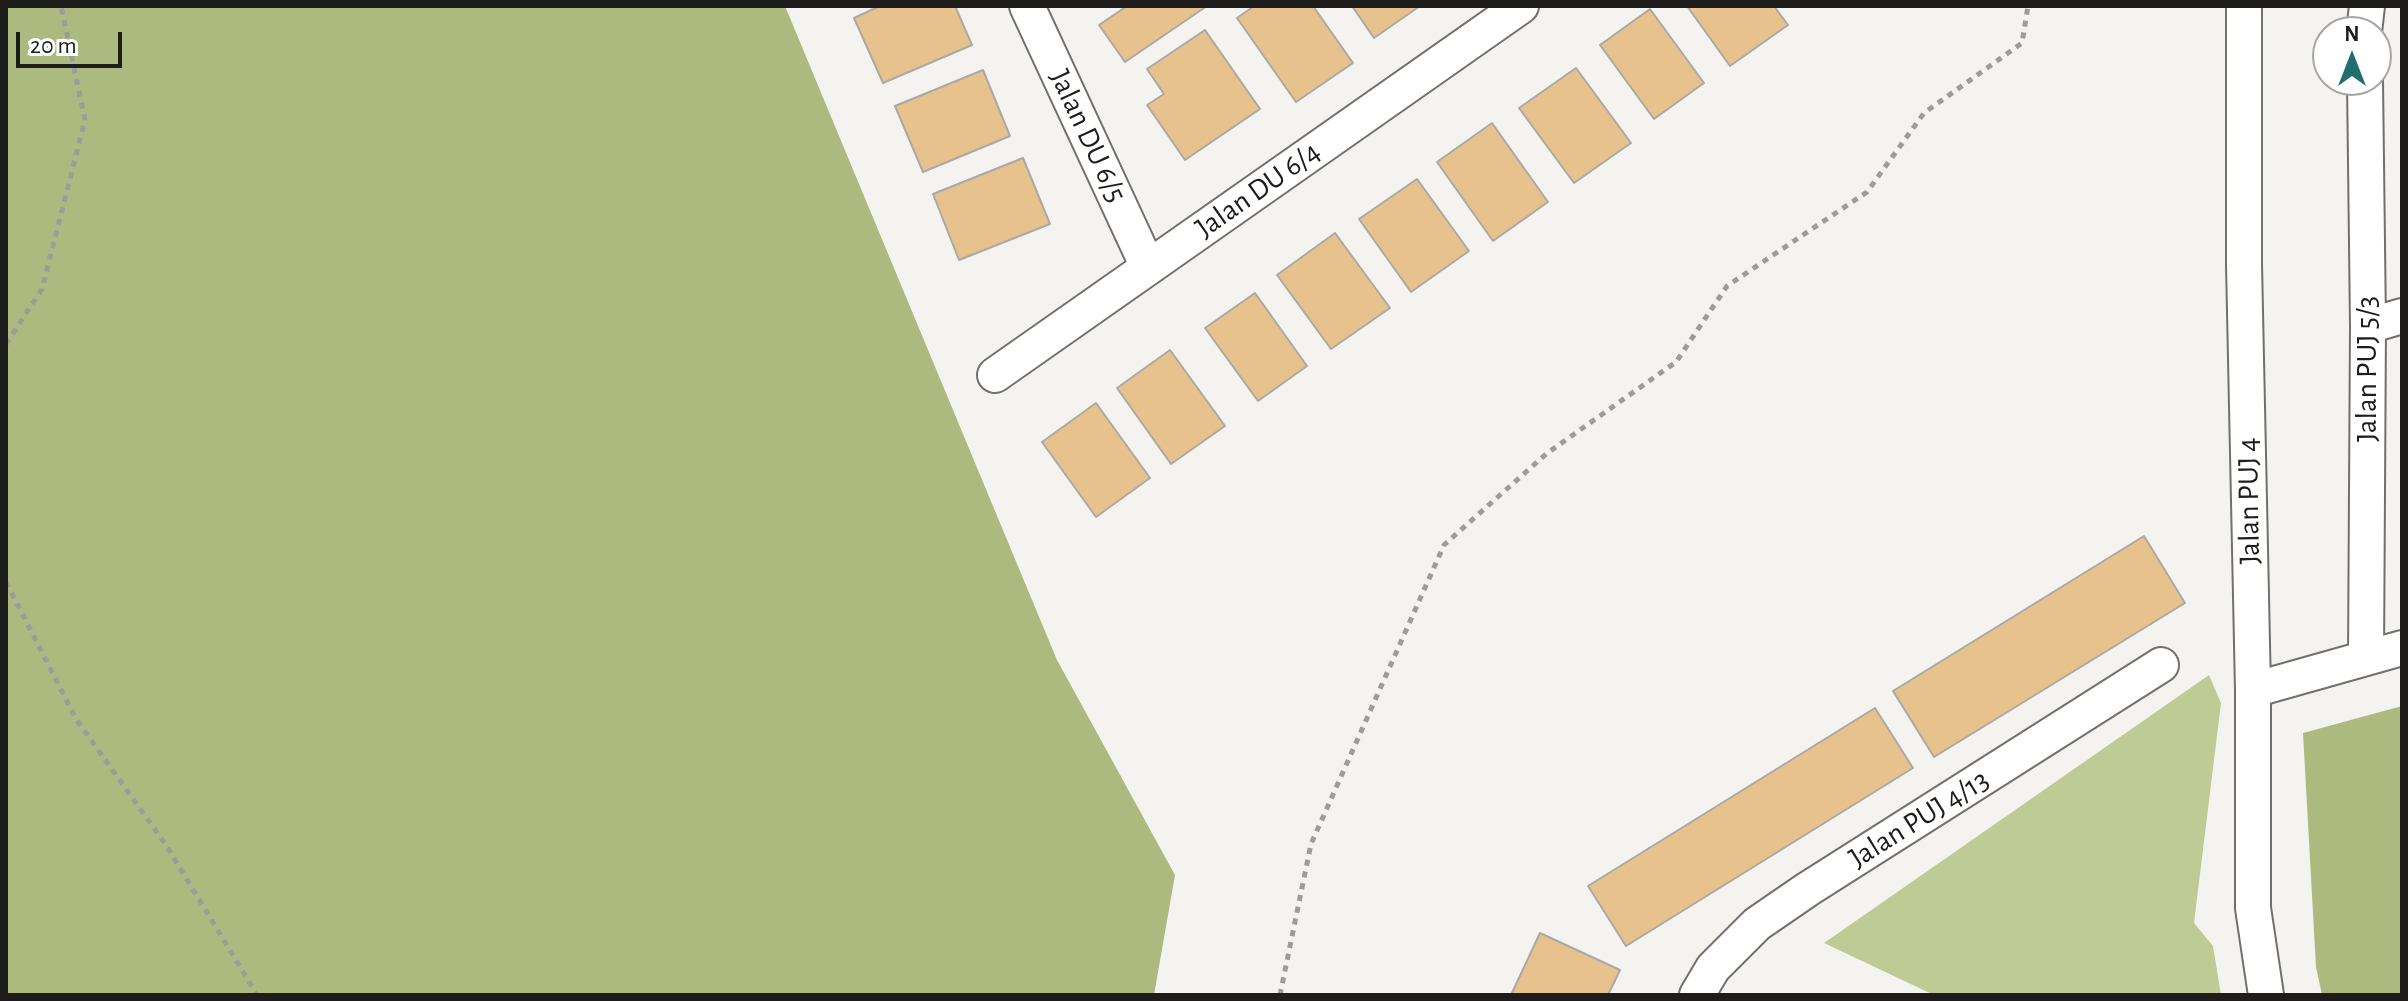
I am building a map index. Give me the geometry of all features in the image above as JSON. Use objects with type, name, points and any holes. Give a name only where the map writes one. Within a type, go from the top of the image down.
[{"type":"street","name":"Jalan DU 6/5","points":[[1027,6],[1148,267]]},
{"type":"street","name":"Jalan DU 6/4","points":[[995,375],[1521,6]]},
{"type":"street","name":"Jalan PUJ 4","points":[[2244,6],[2244,280],[2253,690],[2253,908],[2266,995]]},
{"type":"street","name":"Jalan PUJ 5/3","points":[[2365,96],[2368,326],[2366,658]]},
{"type":"street","points":[[2368,326],[2402,316]]},
{"type":"street","points":[[2253,690],[2402,648]]},
{"type":"street","name":"Jalan PUJ 4/13","points":[[1697,995],[1713,968],[1757,924],[2161,665]]},
{"type":"path","points":[[6,344],[42,289],[85,120],[61,6]]},
{"type":"path","points":[[1280,995],[1311,844],[1444,545],[1546,454],[1676,362],[1727,286],[1867,192],[1924,113],[2022,43],[2028,6]]},
{"type":"path","points":[[6,582],[76,719],[166,845],[257,995]]},
{"type":"green space","points":[[6,6],[785,6],[1057,660],[1175,875],[1154,995],[6,995]]},
{"type":"green space","points":[[2209,675],[2221,703],[2194,923],[2213,946],[2221,995],[1934,995],[1824,943]]},
{"type":"green space","points":[[2402,706],[2402,995],[2322,995],[2316,967],[2303,733]]},
{"type":"building","points":[[880,6],[955,6],[972,45],[883,83],[854,18]]},
{"type":"building","points":[[1127,6],[1207,6],[1125,62],[1099,25]]},
{"type":"building","points":[[1254,6],[1313,6],[1353,63],[1296,102],[1237,18]]},
{"type":"building","points":[[1352,6],[1420,6],[1374,38]]},
{"type":"building","points":[[1687,6],[1774,6],[1788,25],[1730,66]]},
{"type":"building","points":[[1650,9],[1704,83],[1654,119],[1600,45]]},
{"type":"building","points":[[1205,30],[1260,109],[1185,160],[1147,105],[1164,94],[1147,69]]},
{"type":"building","points":[[1576,68],[1631,143],[1574,183],[1519,108]]},
{"type":"building","points":[[983,70],[1010,136],[923,172],[895,106]]},
{"type":"building","points":[[1492,123],[1548,202],[1493,241],[1437,162]]},
{"type":"building","points":[[1023,158],[1050,224],[959,260],[933,194]]},
{"type":"building","points":[[1417,179],[1469,251],[1411,292],[1359,219]]},
{"type":"building","points":[[1335,233],[1390,308],[1331,349],[1277,275]]},
{"type":"building","points":[[1255,293],[1307,366],[1258,401],[1205,328]]},
{"type":"building","points":[[1170,350],[1225,426],[1171,464],[1117,388]]},
{"type":"building","points":[[1096,403],[1150,478],[1096,517],[1042,442]]},
{"type":"building","points":[[2144,536],[2185,603],[1934,757],[1893,691]]},
{"type":"building","points":[[1875,708],[1913,768],[1626,946],[1588,886]]},
{"type":"building","points":[[1540,933],[1620,970],[1608,995],[1511,995]]}]
